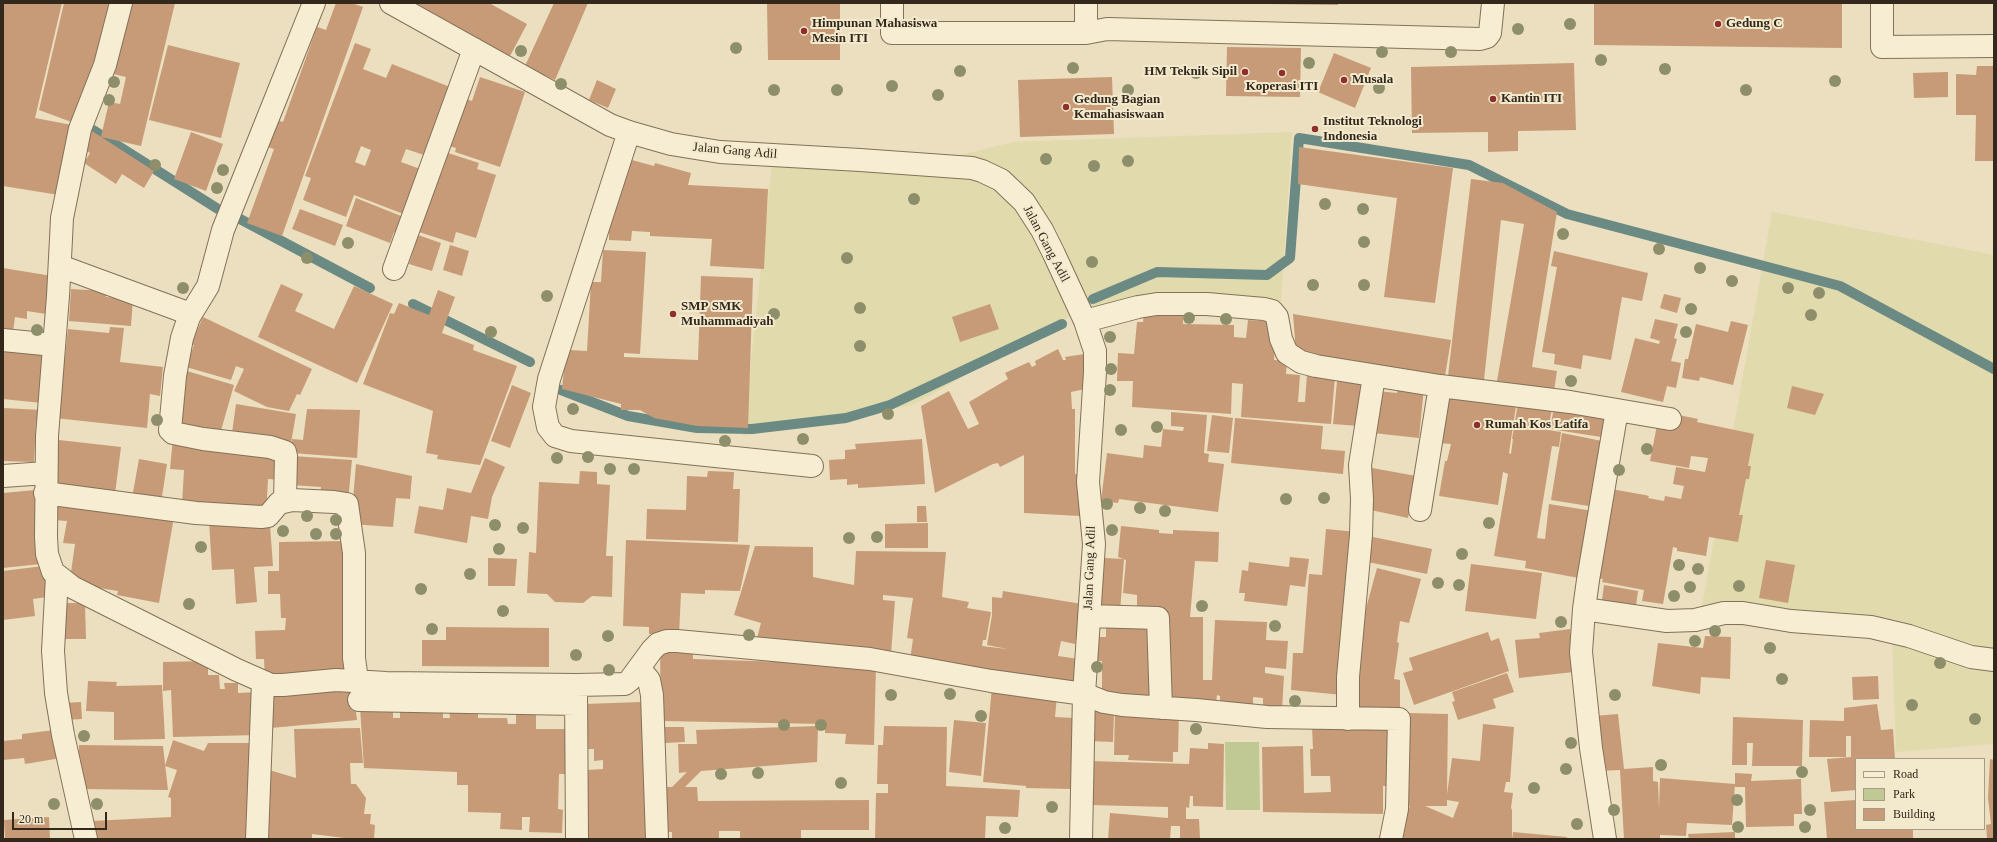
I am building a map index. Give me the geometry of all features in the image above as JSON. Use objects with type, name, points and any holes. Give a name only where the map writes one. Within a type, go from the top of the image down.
[{"type":"street","points":[[121,3],[105,65],[80,130],[62,218],[45,483],[47,554],[50,567],[57,576],[102,604],[263,682],[283,685],[336,680],[358,690],[386,683],[576,695],[625,684],[658,644],[667,641],[677,641],[870,659],[991,681],[1084,694],[1110,703],[1267,717],[1399,719],[1397,809],[1391,839]]},
{"type":"street","points":[[285,501],[285,452],[270,448],[203,439],[173,433],[170,430],[175,376],[182,338],[189,317],[208,286],[223,230],[314,3]]},
{"type":"street","name":"Jalan Gang Adil","points":[[391,3],[610,125],[629,132],[671,144],[720,152],[959,167],[982,171],[1010,186],[1031,210],[1085,321],[1095,351],[1088,482],[1094,544],[1084,694],[1081,839]]},
{"type":"street","points":[[892,3],[892,33],[1086,33],[1107,29],[1480,39],[1486,37],[1490,33],[1493,3]]},
{"type":"street","points":[[1086,3],[1086,33]]},
{"type":"street","points":[[1882,3],[1882,47],[1994,46]]},
{"type":"street","points":[[394,270],[474,49]]},
{"type":"street","points":[[629,132],[549,379],[544,407],[548,427],[555,436],[571,441],[812,466]]},
{"type":"street","points":[[60,266],[185,312],[189,317]]},
{"type":"street","points":[[1085,321],[1138,307],[1157,304],[1207,304],[1264,309],[1277,316],[1284,348],[1290,356],[1316,366],[1440,386],[1570,402],[1670,419]]},
{"type":"street","points":[[3,340],[54,344]]},
{"type":"street","points":[[1348,719],[1348,677],[1361,535],[1362,499],[1360,465],[1374,376]]},
{"type":"street","points":[[1420,510],[1440,386]]},
{"type":"street","points":[[1605,839],[1591,748],[1581,652],[1584,609],[1617,410]]},
{"type":"street","points":[[3,476],[196,513],[261,517],[268,516],[276,506],[285,501],[299,500],[348,504],[354,554],[354,658],[358,690]]},
{"type":"street","points":[[57,576],[53,651],[56,693],[63,735],[86,839]]},
{"type":"street","points":[[1584,609],[1667,621],[1695,620],[1724,613],[1743,613],[1791,621],[1871,627],[1916,638],[1972,657],[1994,660]]},
{"type":"street","points":[[1089,616],[1158,618],[1161,708]]},
{"type":"street","points":[[639,668],[649,680],[652,695],[657,839]]},
{"type":"street","points":[[257,839],[263,682]]},
{"type":"street","points":[[576,695],[577,839]]},
{"type":"shaded area","points":[[1292,132],[1281,302],[1088,306],[913,405],[743,436],[773,154],[924,164],[1013,142]]},
{"type":"shaded area","points":[[1772,212],[1994,255],[1994,744],[1896,752],[1892,637],[1699,623]]},
{"type":"green space","points":[[1225,742],[1259,742],[1260,810],[1226,810]]},
{"type":"building","points":[[3,3],[62,3],[35,118],[72,125],[59,195],[3,186]]},
{"type":"building","points":[[64,3],[114,3],[74,123],[39,110]]},
{"type":"building","points":[[126,3],[175,3],[141,146],[101,137],[109,102],[120,104],[126,77],[109,73]]},
{"type":"building","points":[[336,3],[352,3],[363,7],[282,236],[247,223],[274,149],[264,146],[274,119],[283,122],[317,27],[326,30]]},
{"type":"building","points":[[413,3],[489,3],[527,24],[510,56]]},
{"type":"building","points":[[554,3],[588,3],[555,80],[525,66]]},
{"type":"building","name":"Himpunan Mahasiswa Mesin ITI","points":[[767,3],[840,3],[840,60],[768,60]]},
{"type":"building","points":[[1338,3],[1338,5],[1267,4]]},
{"type":"building","name":"Gedung C","points":[[1594,3],[1842,3],[1842,48],[1594,45]]},
{"type":"building","points":[[355,43],[371,49],[363,69],[386,78],[392,64],[450,87],[424,155],[406,149],[401,162],[423,170],[406,215],[354,195],[346,217],[303,200],[311,178],[305,176]],"holes":[[[361,146],[371,150],[365,166],[355,162]]]},
{"type":"building","points":[[168,45],[240,63],[221,138],[149,120]]},
{"type":"building","points":[[1227,47],[1301,48],[1300,97],[1226,96]]},
{"type":"building","name":"Musala","points":[[1334,53],[1371,68],[1355,108],[1318,92]]},
{"type":"building","name":"Kantin ITI","points":[[1574,63],[1576,130],[1518,131],[1518,151],[1488,152],[1488,132],[1412,133],[1411,67]]},
{"type":"building","points":[[1977,66],[1994,66],[1994,161],[1975,161],[1976,115],[1956,115],[1956,74],[1976,75]]},
{"type":"building","points":[[1948,72],[1948,97],[1914,98],[1913,73]]},
{"type":"building","points":[[480,77],[525,92],[500,167],[455,152],[456,148],[442,144],[458,96],[472,101]]},
{"type":"building","name":"Gedung Bagian Kemahasiswaan","points":[[1112,77],[1114,134],[1020,137],[1018,80]]},
{"type":"building","points":[[597,80],[616,89],[608,108],[589,100]]},
{"type":"building","points":[[92,131],[154,171],[144,188],[122,174],[116,184],[84,163],[90,153],[82,148]]},
{"type":"building","points":[[191,132],[223,144],[206,191],[174,179]]},
{"type":"building","points":[[1299,147],[1453,168],[1435,303],[1384,297],[1397,198],[1298,184]]},
{"type":"building","points":[[445,152],[479,163],[477,169],[496,175],[476,238],[456,232],[453,243],[419,232]]},
{"type":"building","points":[[632,160],[654,166],[655,163],[691,173],[688,185],[768,189],[764,269],[710,266],[712,239],[650,236],[650,232],[632,231],[631,241],[609,240],[609,229]]},
{"type":"building","points":[[1471,179],[1503,183],[1557,212],[1532,367],[1557,371],[1554,391],[1497,381],[1524,224],[1501,220],[1484,380],[1448,376]]},
{"type":"building","points":[[356,198],[406,218],[401,234],[394,232],[390,243],[346,226]]},
{"type":"building","points":[[300,209],[343,225],[335,246],[292,229]]},
{"type":"building","points":[[418,235],[441,243],[432,271],[409,264]]},
{"type":"building","points":[[450,245],[469,251],[462,276],[443,270]]},
{"type":"building","points":[[603,250],[646,252],[640,354],[624,353],[624,357],[698,360],[701,276],[753,278],[748,428],[697,426],[654,418],[640,410],[621,410],[621,404],[562,389],[564,369],[570,350],[587,351],[591,282],[601,282]]},
{"type":"building","points":[[1554,251],[1648,273],[1642,301],[1622,297],[1611,360],[1583,355],[1581,369],[1554,364],[1555,354],[1542,352],[1557,267],[1551,266]]},
{"type":"building","points":[[3,268],[52,276],[46,314],[27,311],[27,319],[15,317],[13,332],[3,331]]},
{"type":"building","points":[[281,284],[303,294],[295,311],[334,329],[354,286],[393,304],[357,383],[258,337]]},
{"type":"building","points":[[71,289],[107,291],[106,297],[133,299],[131,326],[69,321]]},
{"type":"building","points":[[438,290],[455,297],[442,333],[474,345],[473,350],[517,366],[480,465],[437,459],[438,455],[426,453],[433,411],[363,384],[390,313],[394,314],[399,303],[429,315]]},
{"type":"building","points":[[1664,294],[1681,298],[1677,313],[1660,308]]},
{"type":"building","points":[[990,304],[999,329],[960,342],[952,317]]},
{"type":"building","points":[[1144,312],[1183,313],[1183,324],[1234,325],[1234,337],[1246,338],[1248,320],[1277,322],[1274,360],[1287,361],[1286,374],[1300,375],[1298,402],[1305,402],[1307,375],[1335,377],[1331,424],[1241,417],[1243,384],[1232,383],[1231,414],[1132,407],[1133,381],[1117,381],[1118,353],[1134,354],[1137,322],[1143,322]]},
{"type":"building","points":[[1293,314],[1451,340],[1445,376],[1296,352]]},
{"type":"building","points":[[203,317],[312,369],[300,395],[297,394],[289,411],[267,407],[234,391],[244,369],[236,366],[231,380],[186,367],[194,345],[191,344]]},
{"type":"building","points":[[1655,319],[1678,324],[1674,338],[1677,339],[1671,361],[1681,363],[1676,388],[1667,386],[1663,402],[1621,392],[1635,338],[1659,344],[1660,341],[1650,338]]},
{"type":"building","points":[[1731,321],[1748,325],[1733,385],[1700,377],[1699,381],[1682,378],[1685,359],[1688,359],[1696,324],[1728,332]]},
{"type":"building","points":[[110,327],[124,328],[120,362],[163,367],[160,396],[150,394],[147,428],[55,418],[61,356],[65,357],[68,329],[109,333]]},
{"type":"building","points":[[3,346],[48,351],[42,403],[3,399]]},
{"type":"building","points":[[1058,349],[1063,360],[1066,360],[1065,357],[1084,354],[1090,388],[1071,392],[1072,409],[1075,409],[1075,474],[1079,474],[1080,516],[1024,513],[1024,455],[1000,467],[998,463],[993,464],[935,493],[921,406],[949,391],[968,429],[979,424],[969,402],[1008,379],[1005,373],[1029,362],[1032,367],[1036,365],[1035,361]]},
{"type":"building","points":[[187,371],[234,385],[218,441],[171,428]]},
{"type":"building","points":[[1337,381],[1361,383],[1358,426],[1333,424]]},
{"type":"building","points":[[1398,384],[1424,387],[1419,438],[1373,433],[1377,391],[1397,393]]},
{"type":"building","points":[[512,385],[531,393],[510,448],[491,441]]},
{"type":"building","points":[[1792,386],[1824,394],[1815,415],[1787,408]]},
{"type":"building","points":[[1446,396],[1516,406],[1509,453],[1511,454],[1518,403],[1552,409],[1548,430],[1561,432],[1559,447],[1552,446],[1537,538],[1545,539],[1549,504],[1593,511],[1584,579],[1525,568],[1526,561],[1494,556],[1508,474],[1503,472],[1498,505],[1439,496],[1445,461],[1447,461],[1451,444],[1439,443]]},
{"type":"building","points":[[236,404],[296,414],[290,449],[231,440]]},
{"type":"building","points":[[1554,407],[1604,415],[1601,437],[1550,429]]},
{"type":"building","points":[[4,408],[42,410],[41,421],[36,421],[34,462],[3,461]]},
{"type":"building","points":[[307,409],[360,410],[357,458],[292,453],[292,439],[303,440]]},
{"type":"building","points":[[1171,412],[1207,415],[1204,453],[1209,454],[1208,462],[1224,464],[1218,512],[1119,499],[1118,503],[1101,501],[1107,453],[1143,458],[1144,445],[1161,447],[1163,429],[1183,431],[1184,427],[1171,426]]},
{"type":"building","points":[[1674,414],[1698,419],[1697,422],[1754,434],[1748,466],[1751,466],[1749,479],[1746,479],[1739,515],[1743,515],[1738,542],[1709,537],[1706,556],[1677,551],[1677,548],[1673,547],[1663,604],[1642,601],[1644,590],[1602,582],[1603,579],[1589,577],[1605,488],[1645,495],[1649,496],[1648,498],[1664,501],[1665,496],[1681,499],[1684,486],[1673,484],[1676,467],[1705,472],[1708,458],[1691,456],[1689,468],[1650,461],[1658,420]]},
{"type":"building","points":[[1212,415],[1233,418],[1229,453],[1207,451]]},
{"type":"building","points":[[1235,418],[1323,426],[1321,449],[1345,451],[1343,474],[1231,463]]},
{"type":"building","points":[[1562,433],[1607,442],[1595,507],[1551,500]]},
{"type":"building","points":[[173,438],[283,455],[282,480],[268,479],[266,515],[182,504],[184,470],[170,469]]},
{"type":"building","points":[[922,439],[925,484],[858,488],[858,484],[847,485],[847,479],[830,480],[829,460],[845,459],[845,450],[856,449],[855,444]]},
{"type":"building","points":[[59,440],[121,447],[115,494],[53,486]]},
{"type":"building","points":[[293,456],[352,460],[348,501],[320,499],[321,487],[291,485]]},
{"type":"building","points":[[485,458],[505,467],[492,497],[488,519],[471,516],[467,543],[414,533],[419,506],[443,510],[447,488],[471,493]]},
{"type":"building","points":[[139,459],[167,464],[161,503],[132,498]]},
{"type":"building","points":[[356,464],[412,476],[410,499],[396,498],[393,527],[351,524]]},
{"type":"building","points":[[1367,467],[1416,476],[1408,518],[1366,509],[1372,476],[1366,476]]},
{"type":"building","points":[[580,471],[597,472],[597,484],[610,485],[606,556],[613,556],[612,597],[592,596],[583,603],[555,602],[547,594],[527,593],[529,552],[536,553],[539,482],[579,484]]},
{"type":"building","points":[[708,471],[734,472],[733,489],[740,489],[738,542],[646,539],[647,509],[686,510],[687,476],[707,477]]},
{"type":"building","points":[[35,490],[41,564],[3,568],[3,493]]},
{"type":"building","points":[[54,502],[174,517],[159,603],[117,595],[118,591],[80,585],[70,579],[75,544],[63,543],[67,521],[53,520]]},
{"type":"building","points":[[917,506],[926,506],[927,522],[917,522]]},
{"type":"building","points":[[209,521],[270,525],[273,566],[254,567],[257,602],[236,604],[234,569],[212,570]]},
{"type":"building","points":[[928,523],[928,548],[885,548],[885,524]]},
{"type":"building","points":[[1121,526],[1159,530],[1159,533],[1173,534],[1173,530],[1219,532],[1218,562],[1195,561],[1190,617],[1203,617],[1203,680],[1212,680],[1215,620],[1267,622],[1266,640],[1288,641],[1286,669],[1265,667],[1265,673],[1284,676],[1282,710],[1263,710],[1263,698],[1253,697],[1253,709],[1220,706],[1220,696],[1217,695],[1216,704],[1169,701],[1167,610],[1137,607],[1137,595],[1123,593],[1126,560],[1118,557]]},
{"type":"building","points":[[1326,529],[1357,532],[1343,695],[1291,690],[1293,653],[1303,653],[1309,574],[1322,575]]},
{"type":"building","points":[[1368,536],[1432,549],[1427,574],[1363,561]]},
{"type":"building","points":[[626,540],[750,545],[740,591],[705,590],[705,594],[681,593],[679,635],[649,634],[649,627],[623,626]]},
{"type":"building","points":[[348,541],[351,671],[265,679],[264,659],[256,659],[255,631],[285,630],[286,618],[281,618],[280,594],[268,594],[268,571],[279,571],[279,542]]},
{"type":"building","points":[[755,546],[813,547],[813,577],[854,585],[856,551],[946,552],[942,597],[969,602],[967,608],[991,612],[986,640],[983,640],[982,646],[1007,649],[987,645],[992,615],[992,597],[1002,598],[1003,591],[1082,604],[1075,644],[1061,641],[1058,656],[1079,659],[1075,684],[910,660],[913,639],[907,638],[913,598],[883,595],[883,600],[895,601],[891,654],[839,644],[837,650],[757,638],[761,623],[734,615]]},
{"type":"building","points":[[1290,557],[1309,559],[1305,587],[1290,585],[1287,606],[1244,601],[1245,593],[1239,593],[1242,570],[1248,571],[1249,562],[1289,567]]},
{"type":"building","points":[[488,558],[517,559],[515,586],[488,586]]},
{"type":"building","points":[[1104,558],[1124,559],[1120,612],[1099,611]]},
{"type":"building","points":[[1766,560],[1795,565],[1788,603],[1759,598]]},
{"type":"building","points":[[1471,564],[1542,573],[1536,619],[1465,611]]},
{"type":"building","points":[[43,566],[47,597],[33,599],[35,616],[3,620],[3,571]]},
{"type":"building","points":[[1377,568],[1421,579],[1409,623],[1400,621],[1397,642],[1399,643],[1394,679],[1400,680],[1400,713],[1351,711],[1358,610],[1365,612]]},
{"type":"building","points":[[1604,585],[1638,591],[1635,613],[1601,607]]},
{"type":"building","points":[[62,603],[85,603],[86,639],[62,639]]},
{"type":"building","points":[[1106,624],[1125,624],[1125,628],[1149,628],[1150,697],[1102,693],[1102,661],[1097,661],[1097,637],[1106,637]]},
{"type":"building","points":[[446,627],[549,628],[549,667],[422,666],[422,640],[446,640]]},
{"type":"building","points":[[1570,629],[1574,672],[1519,678],[1515,640],[1540,638],[1539,633]]},
{"type":"building","points":[[1488,632],[1491,641],[1499,638],[1509,671],[1414,705],[1403,673],[1413,670],[1409,658]]},
{"type":"building","points":[[1705,636],[1731,637],[1730,679],[1701,677],[1700,694],[1652,686],[1658,643],[1703,648]]},
{"type":"building","points":[[660,649],[693,650],[693,659],[876,665],[874,745],[845,744],[846,734],[825,733],[825,724],[661,721]]},
{"type":"building","points":[[208,661],[208,675],[219,675],[220,689],[225,689],[224,683],[238,683],[238,693],[258,692],[259,735],[173,737],[171,690],[163,691],[163,662]]},
{"type":"building","points":[[1507,673],[1514,692],[1493,699],[1496,708],[1458,720],[1452,702],[1455,701],[1452,692]]},
{"type":"building","points":[[1878,676],[1879,699],[1853,700],[1852,677]]},
{"type":"building","points":[[88,681],[117,682],[116,686],[162,685],[165,739],[114,740],[114,712],[86,711]]},
{"type":"building","points":[[352,681],[357,720],[271,728],[268,693]]},
{"type":"building","points":[[992,687],[1057,696],[1055,717],[1074,718],[1072,789],[1026,788],[1026,786],[983,782]]},
{"type":"building","points":[[81,702],[82,719],[64,720],[62,703]]},
{"type":"building","points":[[642,702],[646,839],[587,839],[585,790],[588,790],[587,770],[603,769],[603,760],[594,761],[594,749],[585,749],[584,704]]},
{"type":"building","points":[[1877,704],[1881,730],[1893,729],[1895,758],[1855,758],[1855,790],[1831,792],[1827,759],[1851,757],[1851,736],[1846,736],[1846,757],[1809,757],[1810,720],[1844,721],[1844,708]]},
{"type":"building","points":[[360,707],[393,708],[393,718],[400,718],[400,709],[443,709],[443,718],[450,718],[449,709],[478,709],[478,718],[507,718],[508,724],[516,724],[516,711],[536,711],[536,729],[567,729],[566,774],[559,774],[558,809],[563,810],[562,833],[529,832],[530,817],[522,817],[522,830],[500,829],[501,813],[468,812],[468,785],[457,785],[457,772],[364,768]]},
{"type":"building","points":[[1115,710],[1179,712],[1178,752],[1173,752],[1173,762],[1128,760],[1129,755],[1114,755]]},
{"type":"building","points":[[1091,711],[1114,712],[1113,742],[1089,741]]},
{"type":"building","points":[[1409,713],[1448,714],[1447,794],[1452,758],[1480,761],[1483,724],[1514,727],[1510,782],[1506,782],[1504,792],[1513,793],[1511,808],[1512,839],[1397,839],[1410,806],[1399,807],[1408,760]],"holes":[[[1447,800],[1459,802],[1453,818],[1425,806],[1447,806]]]},
{"type":"building","points":[[1618,714],[1624,769],[1653,767],[1653,781],[1658,782],[1659,808],[1660,778],[1735,784],[1732,825],[1687,823],[1686,836],[1660,835],[1660,839],[1624,839],[1620,770],[1599,771],[1594,716]]},
{"type":"building","points":[[1733,717],[1803,720],[1802,766],[1752,766],[1753,743],[1747,743],[1747,765],[1732,765]]},
{"type":"building","points":[[954,720],[986,723],[981,776],[949,772]]},
{"type":"building","points":[[1351,725],[1351,730],[1389,725],[1392,786],[1383,786],[1383,814],[1263,812],[1262,747],[1303,746],[1304,793],[1331,792],[1330,776],[1311,776],[1310,749],[1313,749],[1312,727]]},
{"type":"building","points":[[818,726],[817,762],[701,771],[685,787],[697,787],[698,801],[869,800],[869,830],[801,830],[801,839],[740,839],[740,831],[719,831],[719,839],[672,839],[672,832],[667,832],[666,787],[672,787],[687,772],[679,773],[678,744],[697,744],[696,730]]},
{"type":"building","points":[[884,726],[947,727],[946,786],[1020,790],[1018,817],[986,816],[985,839],[875,839],[876,793],[888,793],[888,784],[877,784],[878,745],[883,745]]},
{"type":"building","points":[[664,727],[684,727],[685,742],[665,743]]},
{"type":"building","points":[[360,728],[363,763],[350,763],[351,784],[356,784],[366,798],[364,814],[371,814],[370,824],[375,825],[374,839],[353,839],[312,834],[312,839],[262,839],[266,769],[296,778],[294,729]]},
{"type":"building","points":[[55,730],[61,758],[25,764],[24,758],[3,760],[3,741],[22,739],[22,734]]},
{"type":"building","points":[[173,740],[204,751],[208,743],[253,743],[245,839],[93,839],[92,821],[171,817],[171,798],[168,797],[177,770],[165,766]]},
{"type":"building","points":[[1208,743],[1224,744],[1223,807],[1193,806],[1193,796],[1190,796],[1189,808],[1186,807],[1186,819],[1199,819],[1200,839],[1180,839],[1180,826],[1171,826],[1170,839],[1108,839],[1110,813],[1168,818],[1168,807],[1089,805],[1090,761],[1189,764],[1190,748],[1208,749]]},
{"type":"building","points":[[79,745],[163,746],[168,790],[79,789]]},
{"type":"building","points":[[1990,759],[1994,760],[1994,839],[1987,839],[1986,825],[1991,824],[1988,798]]},
{"type":"building","points":[[1735,773],[1752,774],[1751,781],[1801,779],[1802,814],[1794,814],[1794,826],[1746,827],[1745,787],[1735,787]]},
{"type":"building","points":[[1855,800],[1855,830],[1913,830],[1913,839],[1827,839],[1824,802]]},
{"type":"building","points":[[49,817],[50,839],[5,839],[4,820]]},
{"type":"building","points":[[1513,832],[1567,837],[1566,839],[1512,839]]},
{"type":"building","points":[[1735,832],[1735,839],[1689,839],[1688,834]]},
{"type":"waterway","points":[[93,130],[218,209]]},
{"type":"waterway","points":[[1093,299],[1157,272],[1267,275],[1290,258],[1299,138],[1469,165],[1567,214],[1840,286],[1994,369]]},
{"type":"waterway","points":[[240,219],[370,288]]},
{"type":"waterway","points":[[413,304],[530,362]]},
{"type":"waterway","points":[[561,390],[628,416],[697,428],[752,429],[846,418],[890,405],[1062,324]]},
{"type":"place","name":"Gedung C","points":[[1718,24]]},
{"type":"place","name":"Himpunan Mahasiswa Mesin ITI","points":[[804,31]]},
{"type":"place","name":"HM Teknik Sipil","points":[[1245,72]]},
{"type":"place","name":"Koperasi ITI","points":[[1282,73]]},
{"type":"place","name":"Musala","points":[[1344,80]]},
{"type":"place","name":"Kantin ITI","points":[[1493,99]]},
{"type":"place","name":"Gedung Bagian Kemahasiswaan","points":[[1066,107]]},
{"type":"place","name":"Institut Teknologi Indonesia","points":[[1315,129]]},
{"type":"place","name":"SMP SMK Muhammadiyah","points":[[673,314]]},
{"type":"place","name":"Rumah Kos Latifa","points":[[1477,425]]}]
